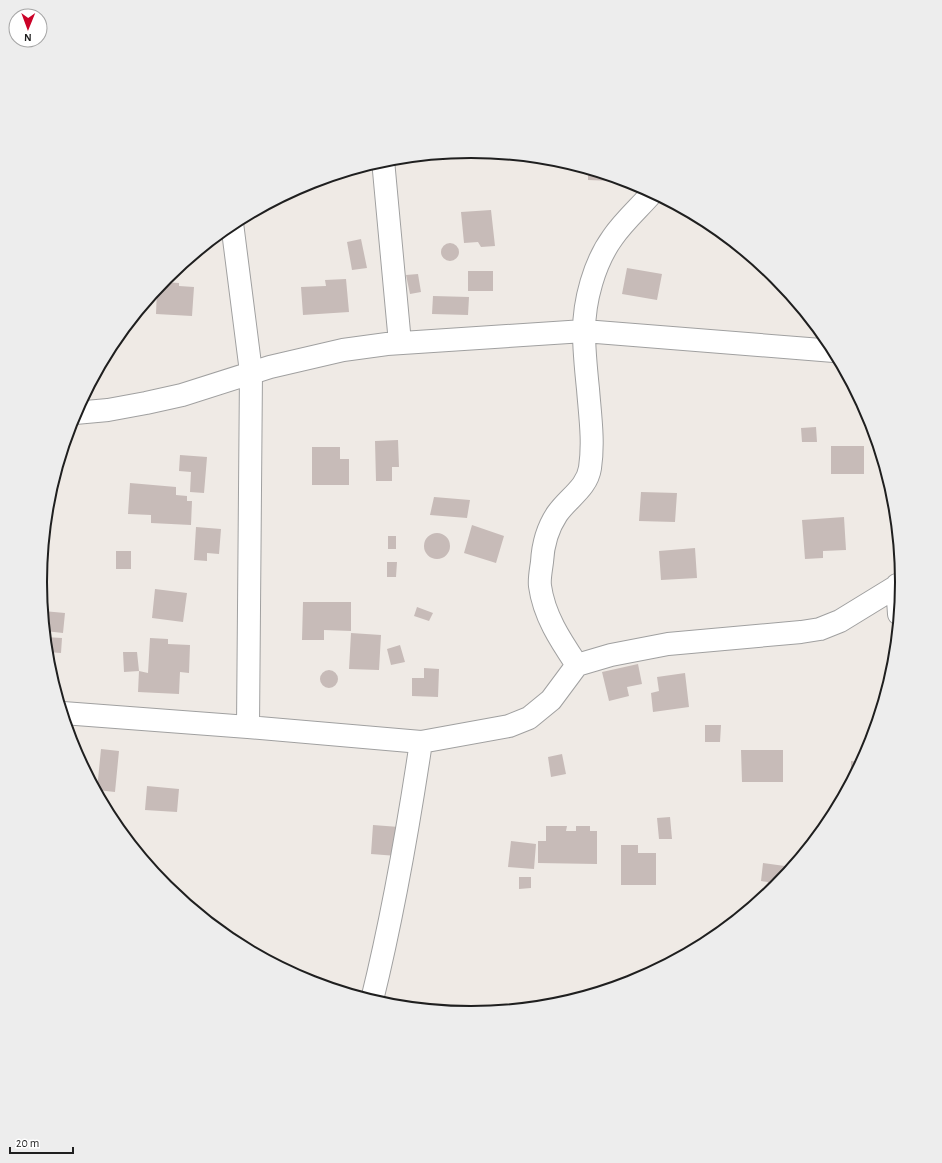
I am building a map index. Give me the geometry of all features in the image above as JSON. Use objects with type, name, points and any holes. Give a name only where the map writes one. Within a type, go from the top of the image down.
[{"type":"street","points":[[384,167],[400,343]]},
{"type":"street","points":[[577,665],[562,642],[549,617],[540,585],[543,545],[548,529],[558,513],[584,483],[590,470],[592,454],[591,425],[584,331],[588,297],[599,262],[613,237],[649,197]]},
{"type":"street","points":[[233,230],[251,372],[248,727]]},
{"type":"street","points":[[82,412],[108,410],[182,395],[251,372],[344,350],[400,343],[584,331],[827,350]]},
{"type":"street","points":[[68,713],[422,742],[510,726],[529,718],[551,700],[577,665],[611,655],[668,644],[820,629],[840,621],[895,587]]},
{"type":"street","points":[[374,994],[386,943],[403,856],[422,742]]},
{"type":"building","points":[[588,174],[609,181],[588,180]]},
{"type":"building","points":[[491,210],[495,246],[481,247],[478,242],[464,243],[461,212]]},
{"type":"building","points":[[361,239],[367,268],[352,270],[347,242]]},
{"type":"building","points":[[450,243],[456,246],[459,252],[456,258],[450,261],[444,258],[441,252],[444,246]]},
{"type":"building","points":[[627,268],[662,274],[657,300],[622,294]]},
{"type":"building","points":[[468,271],[493,271],[493,291],[468,291]]},
{"type":"building","points":[[418,274],[421,292],[410,294],[406,275]]},
{"type":"building","points":[[346,279],[349,312],[303,315],[301,287],[326,286],[325,280]]},
{"type":"building","points":[[171,283],[179,283],[179,286],[194,287],[192,316],[156,314],[157,297]]},
{"type":"building","points":[[433,296],[469,297],[468,315],[432,314]]},
{"type":"building","points":[[816,427],[817,442],[802,442],[801,428]]},
{"type":"building","points":[[398,440],[399,467],[392,467],[392,481],[376,481],[375,441]]},
{"type":"building","points":[[831,446],[864,446],[864,474],[831,474]]},
{"type":"building","points":[[312,447],[340,447],[340,459],[349,459],[349,485],[312,485]]},
{"type":"building","points":[[180,455],[207,457],[204,493],[190,492],[191,472],[179,471]]},
{"type":"building","points":[[130,483],[176,487],[176,495],[187,496],[187,501],[192,501],[191,525],[151,523],[151,515],[128,514]]},
{"type":"building","points":[[641,492],[677,493],[675,522],[639,521]]},
{"type":"building","points":[[434,497],[470,500],[467,518],[430,515]]},
{"type":"building","points":[[844,517],[846,550],[823,551],[823,558],[805,559],[802,520]]},
{"type":"building","points":[[472,525],[504,536],[496,563],[464,553]]},
{"type":"building","points":[[196,527],[221,529],[219,554],[207,553],[207,561],[194,560]]},
{"type":"building","points":[[437,533],[446,537],[450,546],[446,555],[437,559],[428,555],[424,546],[428,537]]},
{"type":"building","points":[[388,536],[396,536],[396,549],[388,549]]},
{"type":"building","points":[[695,548],[697,578],[661,580],[659,551]]},
{"type":"building","points":[[116,551],[131,551],[131,569],[116,569]]},
{"type":"building","points":[[387,562],[397,562],[396,577],[387,577]]},
{"type":"building","points":[[155,589],[187,593],[183,622],[152,618]]},
{"type":"building","points":[[303,602],[351,602],[351,631],[324,630],[324,640],[302,640]]},
{"type":"building","points":[[417,607],[433,613],[429,621],[414,616]]},
{"type":"building","points":[[48,611],[65,613],[63,633],[50,632]]},
{"type":"building","points":[[351,633],[381,635],[379,670],[349,669]]},
{"type":"building","points":[[51,637],[62,638],[61,653],[53,652]]},
{"type":"building","points":[[150,638],[168,639],[168,644],[190,645],[189,673],[180,672],[179,694],[138,692],[139,671],[148,673]]},
{"type":"building","points":[[400,645],[405,662],[391,665],[387,649]]},
{"type":"building","points":[[123,652],[137,652],[139,671],[124,672]]},
{"type":"building","points":[[638,664],[642,684],[627,687],[629,696],[609,701],[602,672]]},
{"type":"building","points":[[424,668],[439,669],[438,697],[412,696],[412,678],[424,678]]},
{"type":"building","points":[[329,670],[335,673],[338,679],[335,685],[329,688],[323,685],[320,679],[323,673]]},
{"type":"building","points":[[685,673],[689,707],[653,712],[651,693],[659,691],[657,677]]},
{"type":"building","points":[[705,725],[721,725],[720,742],[705,742]]},
{"type":"building","points":[[101,749],[119,751],[115,792],[103,791],[98,782]]},
{"type":"building","points":[[741,750],[783,750],[783,782],[742,782]]},
{"type":"building","points":[[562,754],[566,774],[551,777],[548,757]]},
{"type":"building","points":[[851,761],[855,761],[851,769]]},
{"type":"building","points":[[147,786],[179,789],[177,812],[145,810]]},
{"type":"building","points":[[670,817],[672,839],[659,839],[657,818]]},
{"type":"building","points":[[373,825],[399,827],[397,856],[371,854]]},
{"type":"building","points":[[546,826],[567,826],[566,831],[576,831],[576,826],[590,826],[590,831],[597,831],[597,864],[538,863],[538,841],[546,841]]},
{"type":"building","points":[[511,841],[536,844],[534,869],[508,867]]},
{"type":"building","points":[[621,845],[638,845],[638,853],[656,853],[656,885],[621,885]]},
{"type":"building","points":[[763,863],[785,866],[767,884],[768,882],[761,881]]},
{"type":"building","points":[[519,877],[531,877],[531,888],[519,889]]}]
